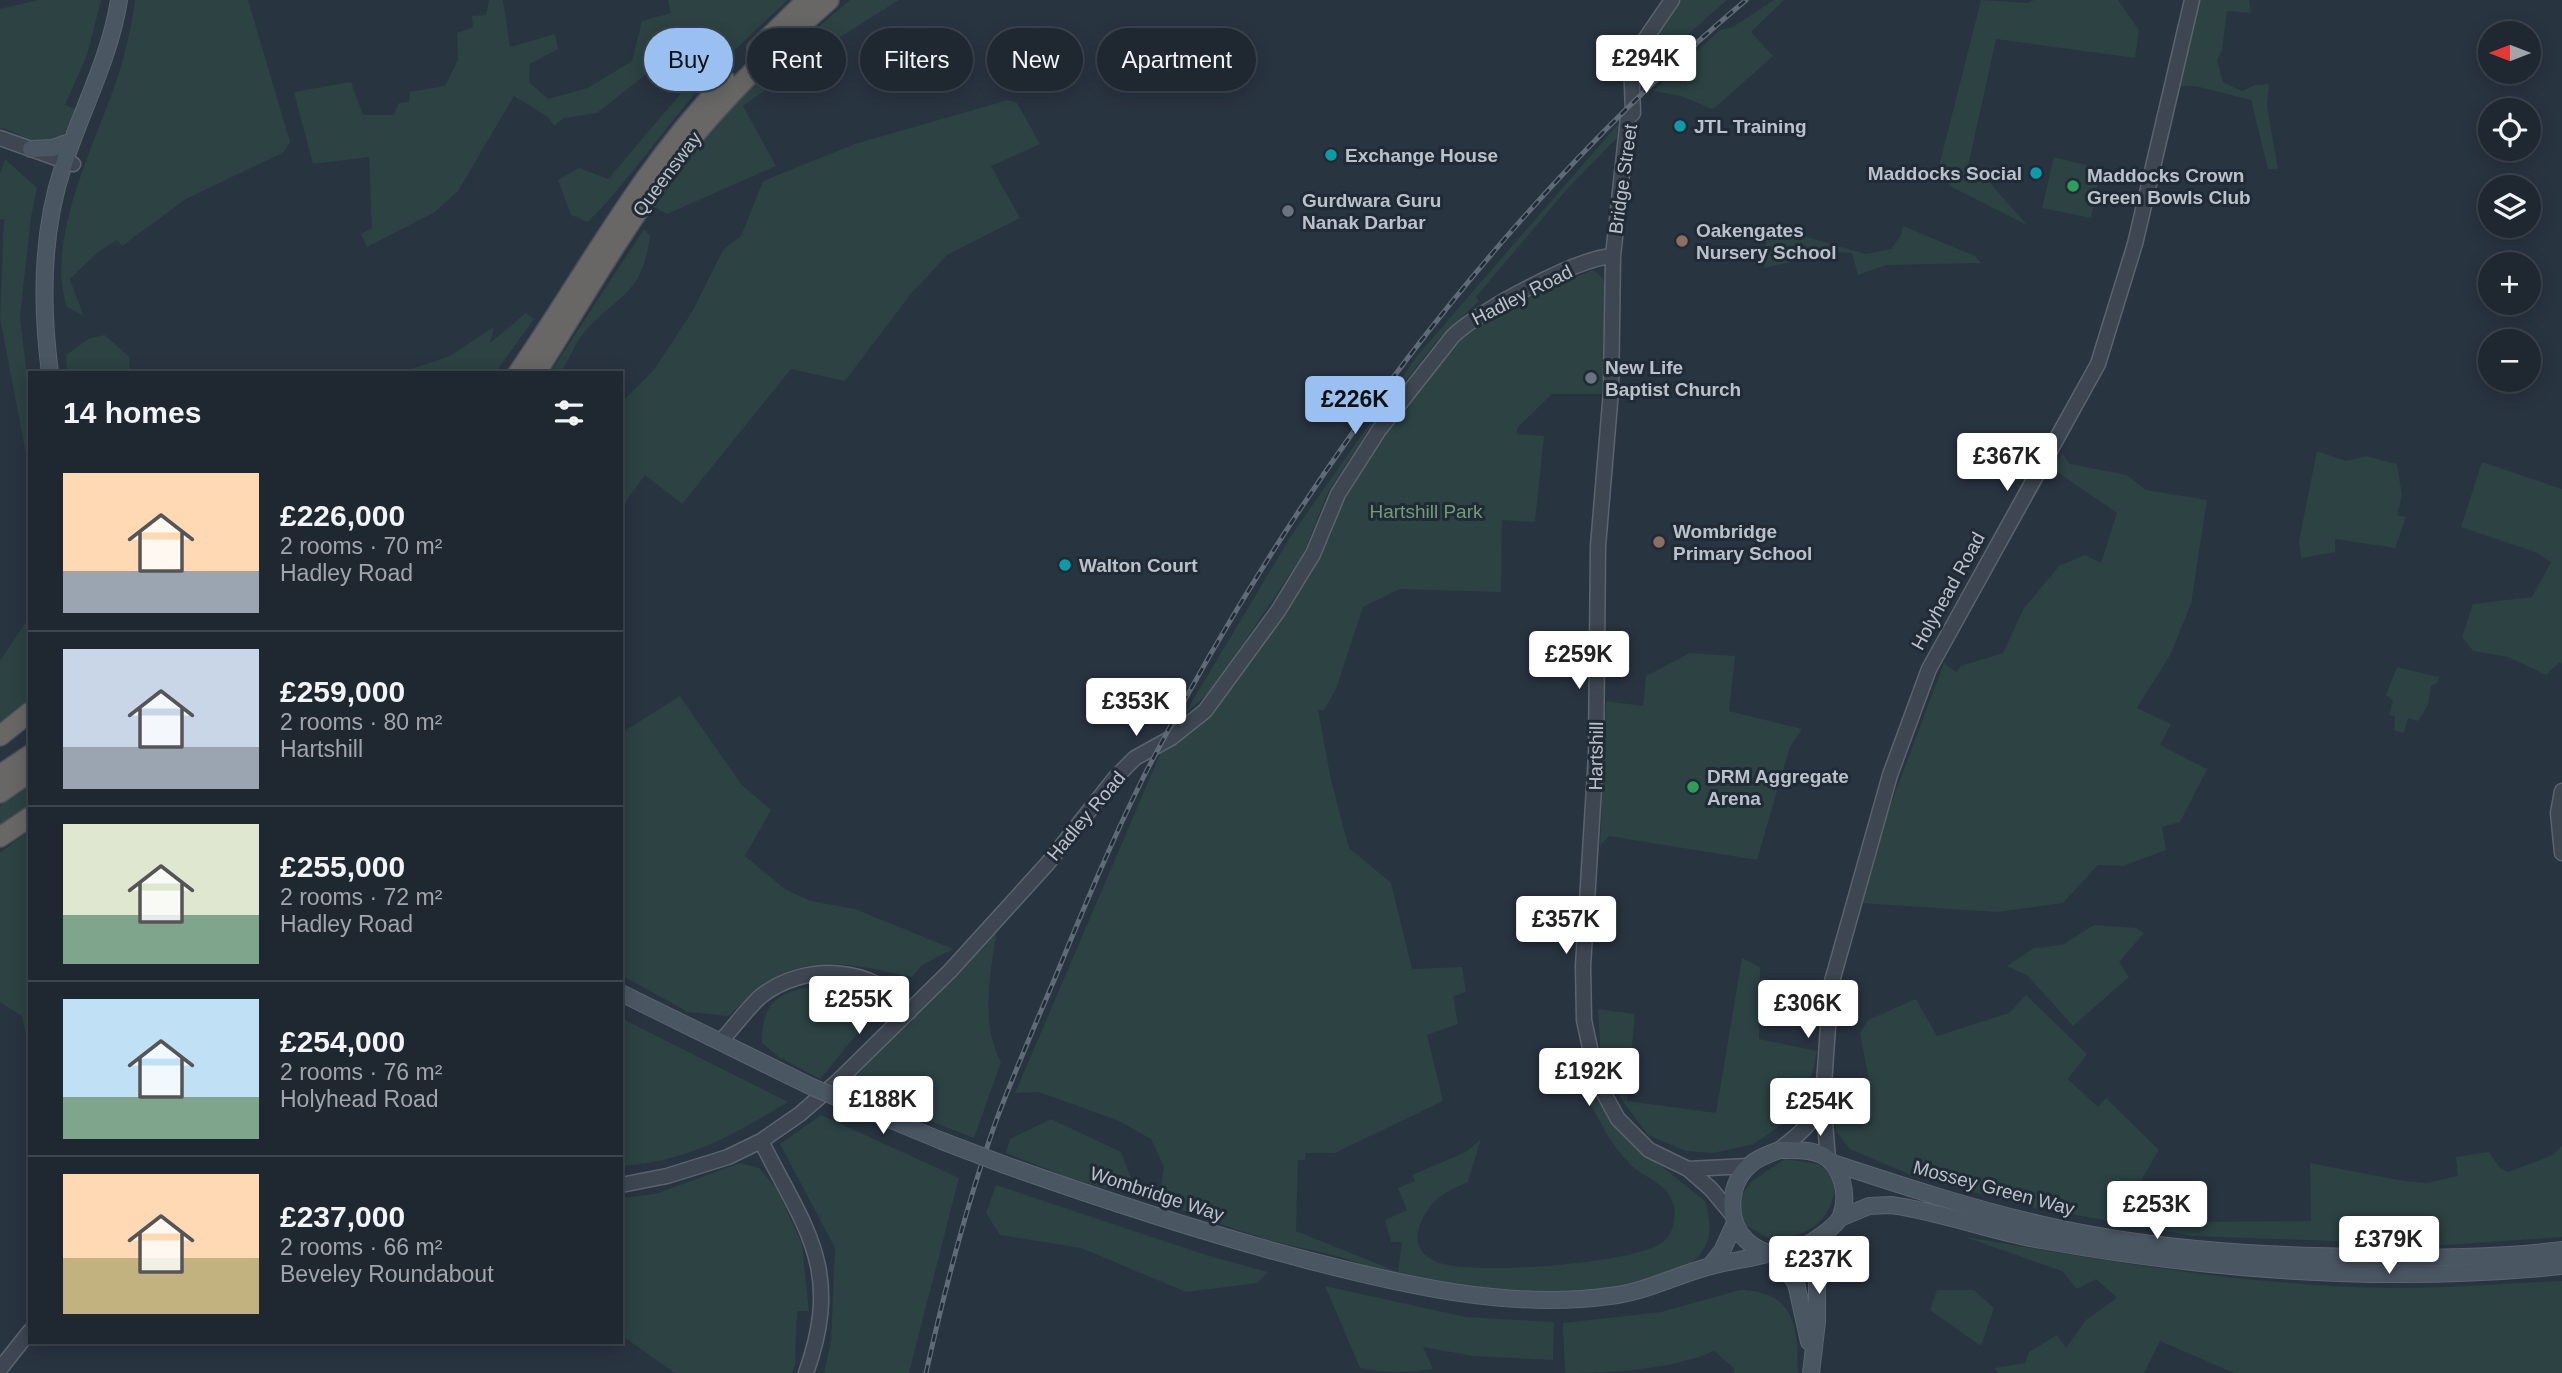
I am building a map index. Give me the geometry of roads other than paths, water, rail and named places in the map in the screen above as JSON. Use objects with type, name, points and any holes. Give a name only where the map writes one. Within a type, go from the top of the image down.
[{"type":"highway","name":"Queensway","points":[[519,371],[628,200],[692,116],[807,0]]},
{"type":"highway","name":"Queensway","points":[[537,371],[667,170],[721,105],[786,38],[829,0]]},
{"type":"highway","points":[[0,736],[28,714]]},
{"type":"highway","points":[[0,775],[28,756]]},
{"type":"highway","points":[[0,793],[28,773]]},
{"type":"highway","points":[[0,837],[28,818]]},
{"type":"main road","points":[[58,371],[52,269],[67,166],[72,141],[109,43],[119,0]]},
{"type":"main road","points":[[50,371],[44,302],[50,218],[67,166],[113,56],[126,0]]},
{"type":"main road","points":[[31,149],[53,148],[72,141]]},
{"type":"main road","name":"Wombridge Way","points":[[623,994],[812,1087],[1005,1165],[1142,1213],[1368,1276],[1475,1294],[1555,1299],[1609,1297],[1652,1289],[1710,1266],[1771,1254]]},
{"type":"main road","points":[[1710,1266],[1722,1251],[1733,1219],[1732,1197],[1748,1166],[1779,1150],[1806,1150],[1832,1162],[1843,1193],[1840,1218],[1804,1249],[1771,1254],[1752,1246],[1733,1219]]},
{"type":"main road","name":"Mossey Green Way","points":[[1832,1162],[1964,1205],[2040,1224],[2143,1243],[2278,1256],[2440,1259],[2562,1250]]},
{"type":"main road","name":"Mossey Green Way","points":[[1840,1218],[1873,1205],[1900,1206],[2036,1240],[2204,1266],[2327,1274],[2408,1275],[2562,1266]]},
{"type":"main road","points":[[1811,1366],[1817,1322],[1817,1266],[1827,1231]]},
{"type":"main road","points":[[1771,1254],[1800,1295],[1811,1366]]},
{"type":"main road","points":[[2440,1259],[2479,1262],[2562,1255]]},
{"type":"street","name":"Bridge Street","points":[[1613,256],[1631,67],[1672,0]]},
{"type":"street","name":"Holyhead Road","points":[[1832,1162],[1823,1098],[1831,985],[1889,775],[1929,669],[2098,364],[2135,244],[2192,0]]},
{"type":"street","points":[[0,138],[67,166]]},
{"type":"street","points":[[0,145],[67,166]]},
{"type":"street","name":"Hadley Road","points":[[623,1185],[667,1176],[728,1157],[761,1141],[838,1081],[909,1012],[1048,863],[1115,778],[1135,758],[1171,738],[1205,711],[1278,611],[1313,554],[1338,494],[1379,430],[1466,322],[1591,260],[1613,256]]},
{"type":"street","name":"Hartshill","points":[[1613,256],[1611,391],[1597,569],[1597,755],[1583,966],[1584,1020],[1590,1059],[1605,1100],[1649,1150],[1688,1169],[1711,1189],[1733,1219]]},
{"type":"street","points":[[2562,791],[2558,813],[2562,853]]},
{"type":"street","points":[[721,1041],[748,1010],[771,990],[794,978],[825,972],[849,974],[880,986],[909,1012]]},
{"type":"street","points":[[737,1025],[737,1049]]},
{"type":"street","name":"Holyhead Road","points":[[1779,1150],[1801,1133],[1816,1115],[1823,1098]]},
{"type":"street","points":[[761,1141],[815,1248],[820,1272],[822,1295],[816,1344],[806,1373]]},
{"type":"street","name":"Hartshill","points":[[1688,1169],[1714,1170],[1748,1166]]},
{"type":"street","points":[[0,1369],[28,1334]]},
{"type":"railway","points":[[926,1373],[966,1214],[1003,1103],[1120,826],[1202,669],[1266,563],[1334,459],[1408,358],[1486,261],[1568,169],[1655,81],[1746,0]]},
{"type":"place","name":"JTL Training","points":[[1680,126]]},
{"type":"place","name":"Exchange House","points":[[1331,155]]},
{"type":"place","name":"Maddocks Social","points":[[2036,173]]},
{"type":"place","name":"Maddocks Crown Green Bowls Club","points":[[2073,186]]},
{"type":"place","name":"Gurdwara Guru Nanak Darbar","points":[[1288,211]]},
{"type":"place","name":"Oakengates Nursery School","points":[[1682,241]]},
{"type":"place","name":"New Life Baptist Church","points":[[1591,378]]},
{"type":"place","name":"Wombridge Primary School","points":[[1659,542]]},
{"type":"place","name":"Walton Court","points":[[1065,565]]},
{"type":"place","name":"DRM Aggregate Arena","points":[[1693,787]]},
{"type":"park label","name":"Hartshill Park","points":[[1426,511]]}]
